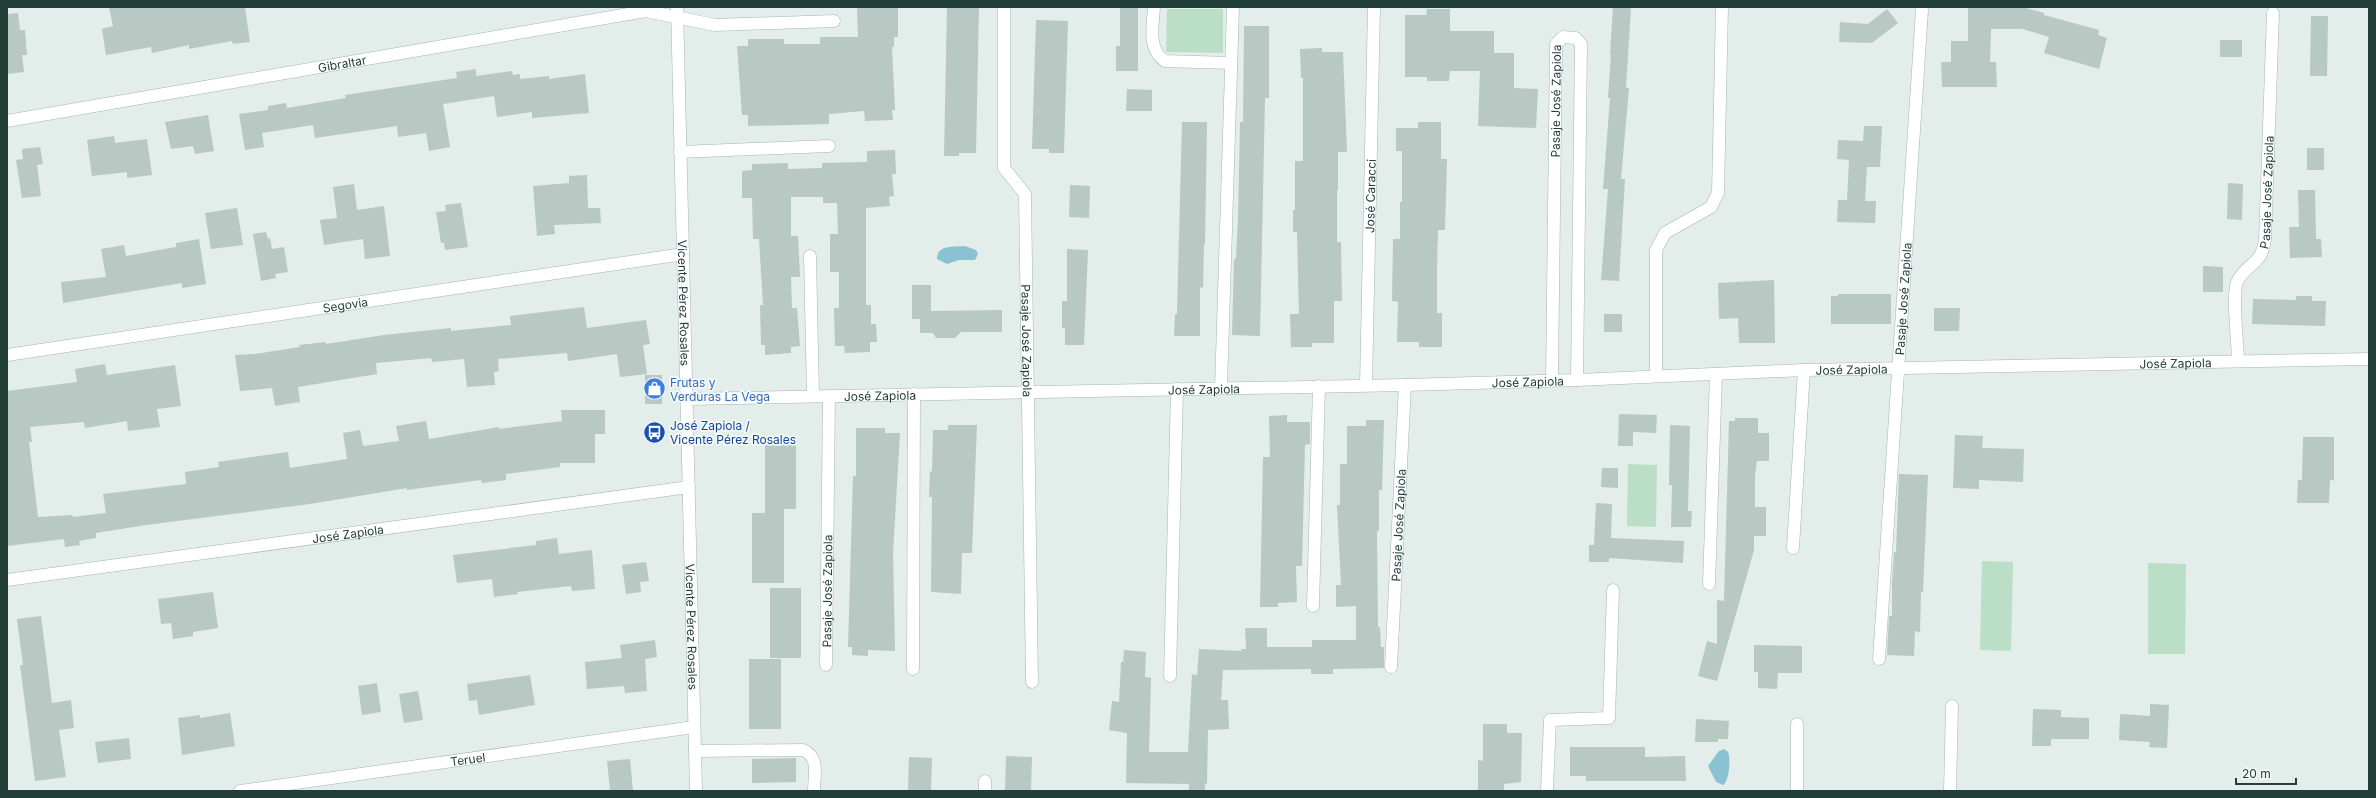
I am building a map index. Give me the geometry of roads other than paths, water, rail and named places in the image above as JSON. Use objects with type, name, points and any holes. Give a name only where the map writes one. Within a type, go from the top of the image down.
[{"type":"street","name":"Pasaje José Zapiola","points":[[1004,7],[1004,168],[1025,194],[1032,682]]},
{"type":"street","points":[[1154,7],[1152,47],[1157,56],[1165,61],[1230,63]]},
{"type":"street","points":[[1221,388],[1230,63],[1233,7]]},
{"type":"street","name":"José Caracci","points":[[1366,385],[1374,7]]},
{"type":"street","points":[[1656,376],[1656,250],[1665,233],[1711,207],[1718,193],[1722,7]]},
{"type":"street","name":"Pasaje José Zapiola","points":[[1879,659],[1922,10]]},
{"type":"street","name":"Gibraltar","points":[[7,121],[646,11],[677,12],[715,25],[834,21]]},
{"type":"street","name":"Vicente Pérez Rosales","points":[[677,12],[696,791]]},
{"type":"street","name":"Pasaje José Zapiola","points":[[2238,360],[2234,296],[2237,280],[2262,254],[2265,240],[2273,13]]},
{"type":"street","name":"Pasaje José Zapiola","points":[[1552,380],[1556,44],[1564,37],[1576,38],[1581,44],[1577,380]]},
{"type":"street","points":[[680,152],[829,146]]},
{"type":"street","name":"Segovia","points":[[7,355],[683,254]]},
{"type":"street","points":[[810,256],[813,396]]},
{"type":"street","name":"José Zapiola","points":[[687,399],[1404,385],[1577,380],[1804,370],[2238,360],[2369,359]]},
{"type":"street","points":[[1793,548],[1804,370]]},
{"type":"street","points":[[1709,584],[1716,374]]},
{"type":"street","name":"Pasaje José Zapiola","points":[[1391,667],[1404,385]]},
{"type":"street","points":[[1313,606],[1319,386]]},
{"type":"street","points":[[1170,676],[1177,389]]},
{"type":"street","points":[[913,669],[914,394]]},
{"type":"street","name":"Pasaje José Zapiola","points":[[826,665],[829,396]]},
{"type":"street","name":"José Zapiola","points":[[7,580],[689,487]]},
{"type":"street","points":[[1547,791],[1550,720],[1610,718],[1613,590]]},
{"type":"street","points":[[1950,791],[1952,706]]},
{"type":"street","points":[[1797,724],[1797,791]]},
{"type":"street","name":"Teruel","points":[[240,791],[694,727]]},
{"type":"street","points":[[695,751],[803,750],[811,754],[814,759],[814,791]]},
{"type":"water","points":[[965,246],[976,250],[978,254],[975,260],[959,260],[947,264],[937,259],[940,251],[947,247]]},
{"type":"water","points":[[1724,749],[1729,755],[1729,765],[1727,780],[1723,785],[1716,782],[1708,766],[1719,751]]},
{"type":"place","name":"Frutas y Verduras La Vega","points":[[654,389]]},
{"type":"place","name":"José Zapiola / Vicente Pérez Rosales","points":[[655,432]]}]
